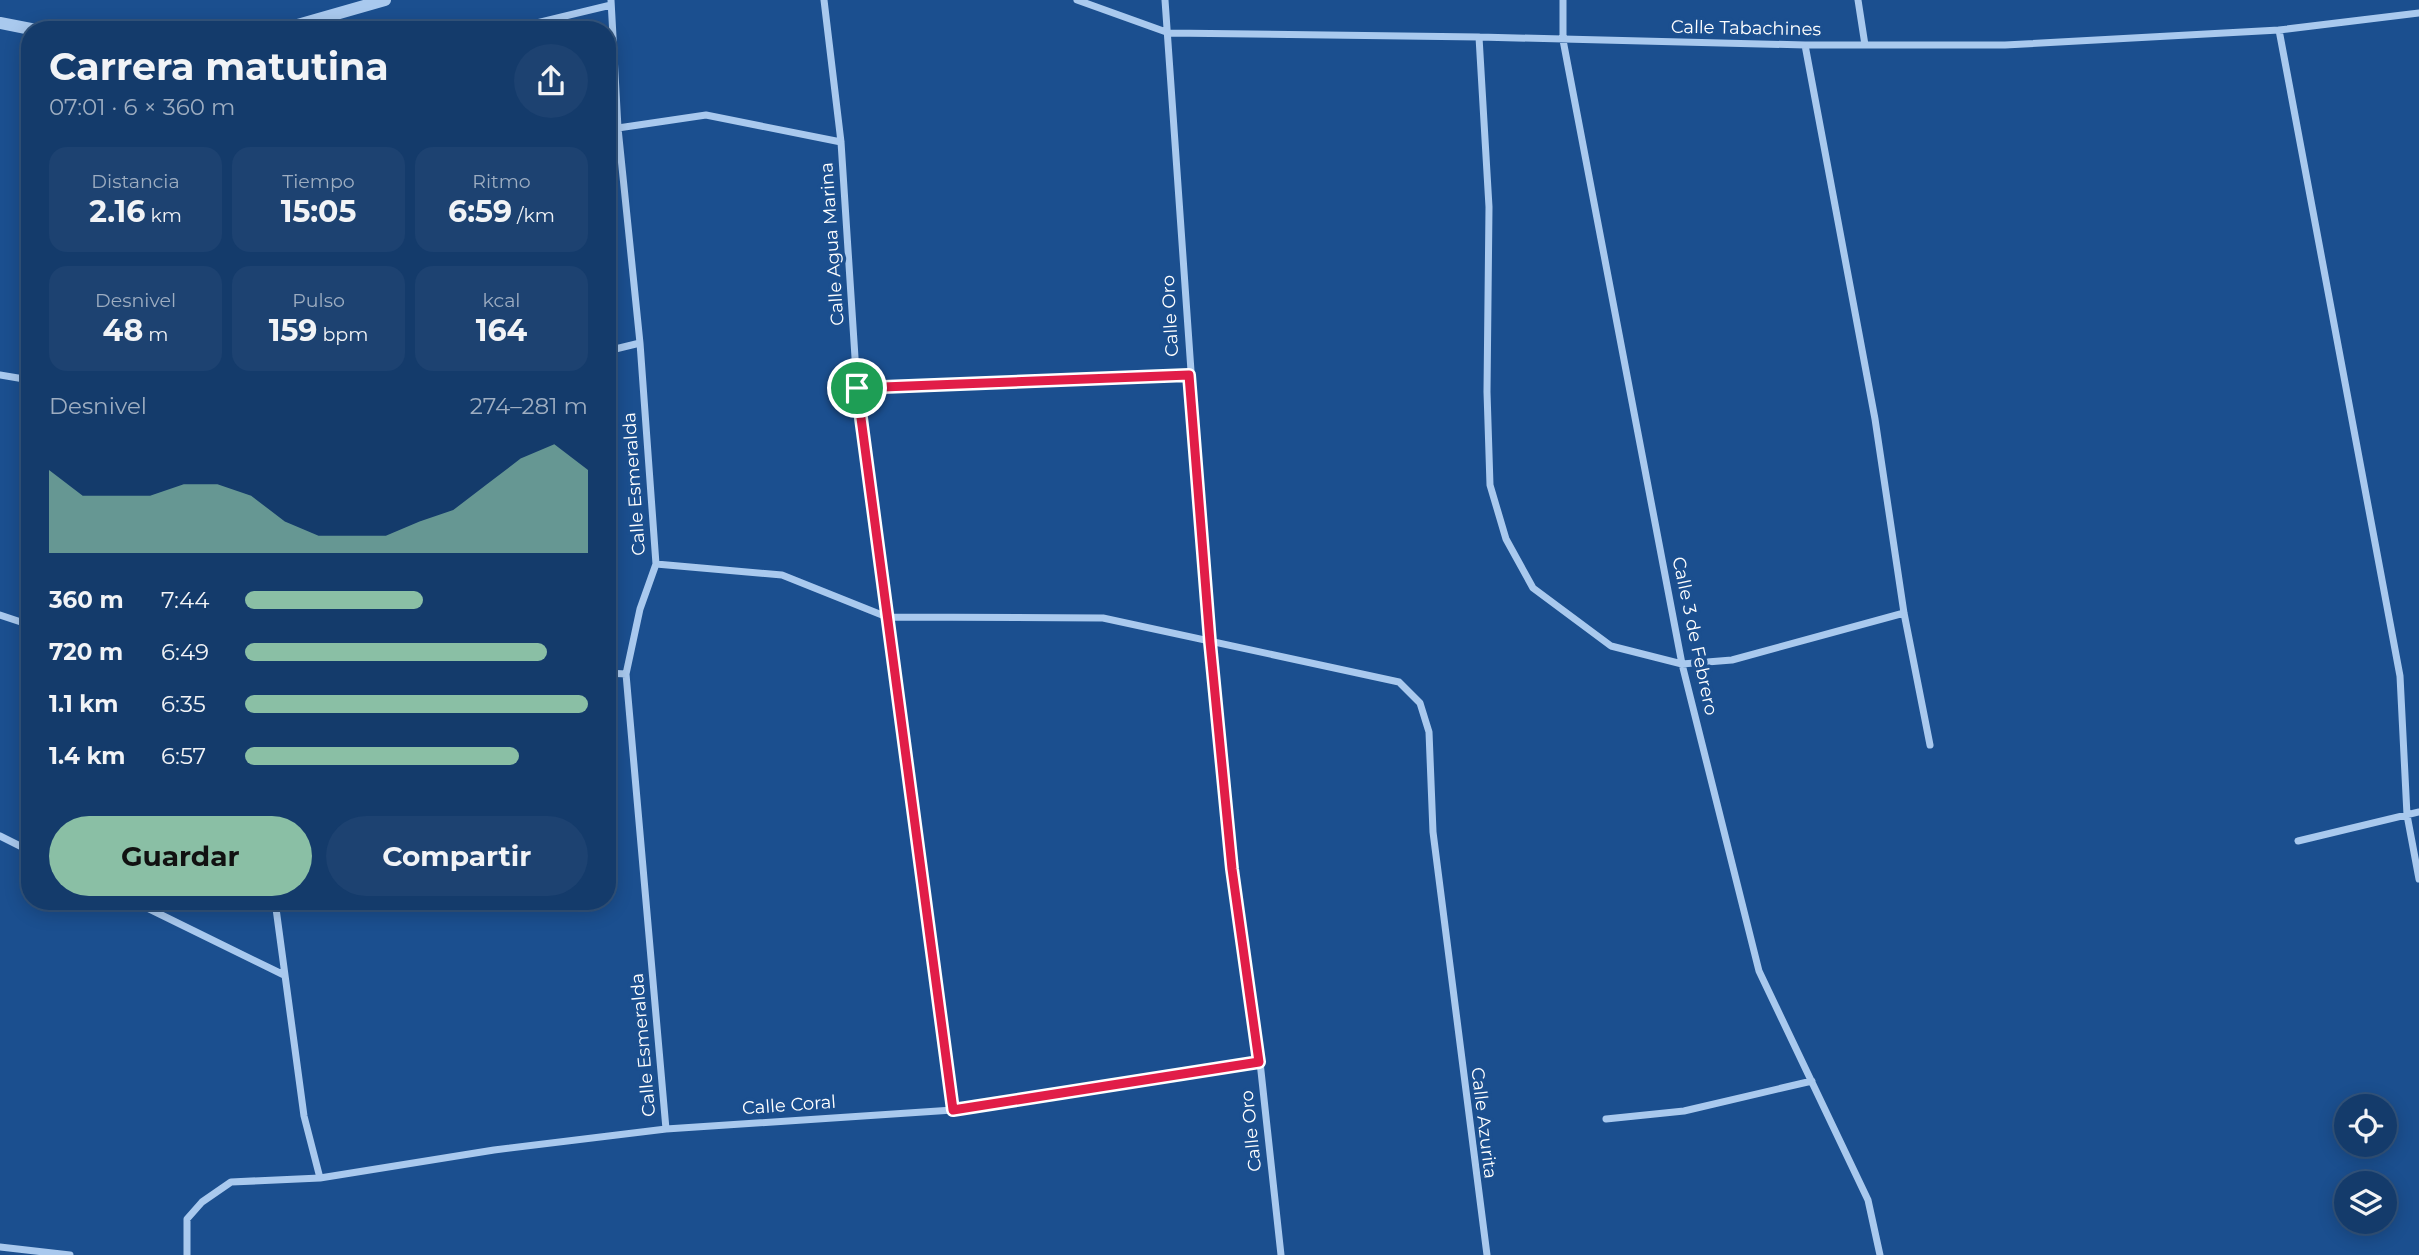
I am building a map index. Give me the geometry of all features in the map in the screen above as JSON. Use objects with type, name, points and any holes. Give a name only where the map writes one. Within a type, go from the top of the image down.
[{"type":"street","points":[[312,21],[385,0]]},
{"type":"street","name":"Calle Agua Marina","points":[[824,0],[841,142],[857,388],[953,1110]]},
{"type":"street","name":"Calle Tabachines","points":[[1077,0],[1169,33],[1479,37],[1805,46],[2005,45],[2279,30],[2419,13]]},
{"type":"street","name":"Calle Oro","points":[[1165,0],[1189,375],[1210,642],[1232,869],[1259,1062],[1281,1255]]},
{"type":"street","name":"Calle 3 de Febrero","points":[[1563,0],[1563,40],[1682,664],[1759,971],[1868,1200],[1880,1255]]},
{"type":"street","points":[[1858,0],[1865,45]]},
{"type":"street","points":[[540,21],[611,2]]},
{"type":"street","name":"Calle Esmeralda","points":[[611,2],[612,21]]},
{"type":"street","points":[[0,23],[21,27]]},
{"type":"street","points":[[2279,30],[2400,676],[2407,815],[2419,879]]},
{"type":"street","points":[[1479,37],[1489,207],[1487,392],[1490,485],[1506,539],[1533,588],[1611,646],[1682,664],[1732,660],[1904,613]]},
{"type":"street","points":[[1805,46],[1875,419],[1904,613],[1930,745]]},
{"type":"street","name":"Calle Esmeralda","points":[[616,92],[640,343],[656,564],[640,609],[626,674],[666,1129]]},
{"type":"street","points":[[618,128],[706,115],[841,142]]},
{"type":"street","points":[[616,349],[640,343]]},
{"type":"street","points":[[0,375],[21,378]]},
{"type":"street","points":[[857,388],[1189,375]]},
{"type":"street","points":[[656,564],[782,575],[887,617]]},
{"type":"street","points":[[0,615],[21,622]]},
{"type":"street","name":"Calle Azurita","points":[[887,617],[1103,618],[1399,682],[1420,703],[1429,732],[1433,832],[1487,1255]]},
{"type":"street","points":[[616,673],[626,674]]},
{"type":"street","points":[[2298,841],[2419,812]]},
{"type":"street","points":[[0,836],[21,846]]},
{"type":"street","points":[[151,910],[284,975]]},
{"type":"street","points":[[276,910],[298,1054],[304,1116],[320,1178]]},
{"type":"street","name":"Calle Coral","points":[[187,1255],[187,1219],[202,1202],[231,1182],[320,1178],[494,1150],[666,1129],[953,1110],[1259,1062]]},
{"type":"street","points":[[1606,1119],[1684,1111],[1812,1081]]},
{"type":"street","points":[[0,1247],[70,1255]]},
{"type":"route","points":[[1189,375],[1210,642],[1232,869],[1259,1062],[953,1110],[857,388],[1189,375]]}]
